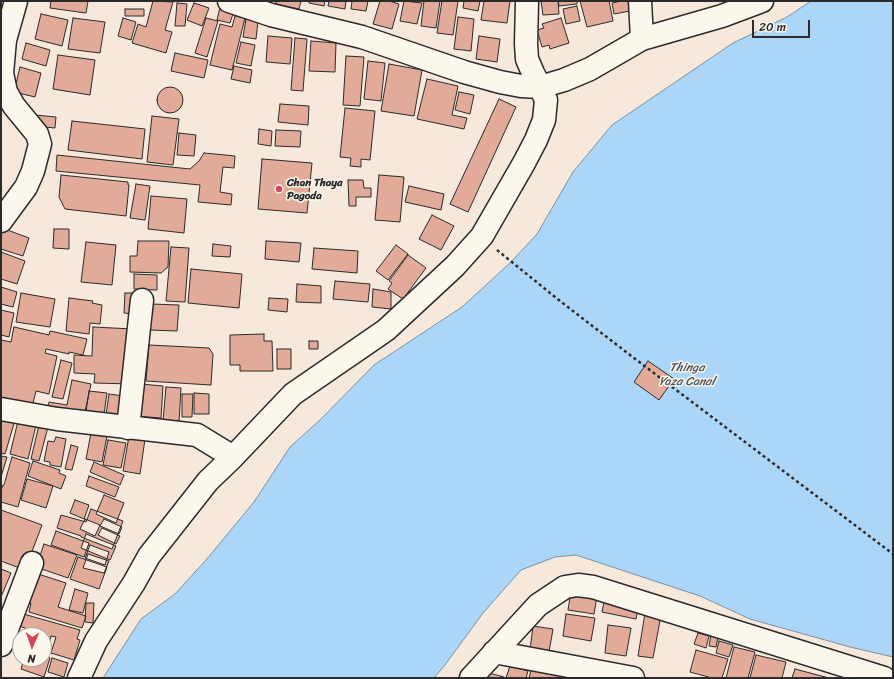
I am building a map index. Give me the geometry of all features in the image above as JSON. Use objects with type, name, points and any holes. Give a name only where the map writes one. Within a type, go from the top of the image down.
[{"type":"street","points":[[1,221],[26,187],[33,171],[40,144],[37,134],[14,106],[6,92],[2,73],[5,40],[16,1]]},
{"type":"street","points":[[228,1],[271,15],[362,37],[464,72],[500,82],[520,86],[540,87],[564,80],[590,69],[642,39],[722,16],[762,1]]},
{"type":"street","points":[[79,678],[96,640],[134,583],[149,556],[208,481],[293,394],[386,330],[455,266],[482,236],[524,163],[544,120],[546,100],[527,59],[527,1]]},
{"type":"street","points":[[640,1],[642,39]]},
{"type":"street","points":[[128,428],[142,300]]},
{"type":"street","points":[[1,410],[57,419],[197,436],[233,457]]},
{"type":"street","points":[[1,645],[32,563]]},
{"type":"street","points":[[471,678],[538,605],[565,587],[578,585],[593,587],[884,678]]},
{"type":"street","points":[[494,652],[633,678]]},
{"type":"path","points":[[500,253],[630,355],[893,554]]},
{"type":"water","name":"Thinga Yaza Canal","points":[[811,1],[893,1],[893,657],[850,647],[750,619],[700,596],[576,555],[555,557],[521,570],[483,613],[434,678],[103,678],[141,619],[175,594],[206,560],[254,502],[290,447],[321,419],[374,365],[462,307],[511,262],[537,234],[573,172],[612,125],[733,43],[787,17]]},
{"type":"building","points":[[51,1],[88,1],[86,13],[50,8]]},
{"type":"building","points":[[153,1],[173,2],[165,30],[172,32],[166,53],[132,43],[138,24],[146,27]]},
{"type":"building","points":[[276,1],[301,1],[299,9],[276,4]]},
{"type":"building","points":[[309,1],[325,1],[324,6],[309,3]]},
{"type":"building","points":[[329,1],[346,1],[345,9],[328,6]]},
{"type":"building","points":[[352,1],[368,1],[366,11],[351,9]]},
{"type":"building","points":[[380,1],[389,1],[399,4],[392,29],[373,24]]},
{"type":"building","points":[[404,1],[422,3],[417,24],[400,21]]},
{"type":"building","points":[[424,1],[440,1],[436,28],[421,26]]},
{"type":"building","points":[[442,1],[458,1],[453,35],[437,33]]},
{"type":"building","points":[[464,1],[480,1],[478,11],[463,8]]},
{"type":"building","points":[[484,1],[510,1],[507,23],[481,20]]},
{"type":"building","points":[[541,1],[558,1],[559,14],[543,15]]},
{"type":"building","points":[[558,1],[577,1],[577,4],[559,6]]},
{"type":"building","points":[[580,1],[609,1],[613,21],[587,27]]},
{"type":"building","points":[[633,1],[635,10],[614,14],[612,3]]},
{"type":"building","points":[[177,3],[187,4],[185,26],[175,26]]},
{"type":"building","points":[[194,3],[209,8],[202,26],[187,20]]},
{"type":"building","points":[[577,6],[580,21],[566,24],[563,9]]},
{"type":"building","points":[[220,7],[234,11],[230,23],[217,20]]},
{"type":"building","points":[[125,9],[144,9],[144,16],[125,16]]},
{"type":"building","points":[[41,14],[68,20],[62,46],[35,39]]},
{"type":"building","points":[[235,16],[245,18],[232,70],[210,65],[220,24],[232,27]]},
{"type":"building","points":[[458,17],[474,19],[471,51],[454,49]]},
{"type":"building","points":[[73,18],[105,22],[100,53],[68,49]]},
{"type":"building","points":[[123,18],[136,22],[131,40],[118,36]]},
{"type":"building","points":[[206,18],[218,21],[207,57],[195,53]]},
{"type":"building","points":[[561,18],[569,43],[550,49],[549,45],[542,47],[537,30],[544,28],[542,24]]},
{"type":"building","points":[[246,19],[258,21],[256,39],[243,37]]},
{"type":"building","points":[[268,36],[292,38],[290,64],[266,62]]},
{"type":"building","points":[[479,36],[500,39],[497,62],[476,59]]},
{"type":"building","points":[[295,38],[307,39],[303,91],[291,90]]},
{"type":"building","points":[[311,41],[336,43],[335,72],[309,71]]},
{"type":"building","points":[[241,42],[255,45],[251,66],[236,63]]},
{"type":"building","points":[[26,43],[50,50],[46,66],[22,59]]},
{"type":"building","points":[[175,53],[208,60],[204,78],[171,71]]},
{"type":"building","points":[[58,55],[95,60],[90,95],[53,89]]},
{"type":"building","points":[[346,56],[364,57],[360,106],[343,105]]},
{"type":"building","points":[[368,61],[385,63],[381,101],[364,99]]},
{"type":"building","points":[[389,64],[422,70],[414,116],[381,111]]},
{"type":"building","points":[[234,66],[252,70],[250,83],[231,79]]},
{"type":"building","points":[[20,67],[41,73],[35,97],[14,92]]},
{"type":"building","points":[[427,79],[458,86],[452,115],[467,118],[464,129],[417,119]]},
{"type":"building","points":[[170,87],[179,91],[183,100],[179,109],[170,113],[161,109],[157,100],[161,91]]},
{"type":"building","points":[[459,92],[474,95],[470,114],[455,110]]},
{"type":"building","points":[[499,99],[516,107],[468,212],[450,204]]},
{"type":"building","points":[[280,104],[309,106],[308,125],[278,122]]},
{"type":"building","points":[[345,108],[375,111],[370,160],[361,159],[361,167],[350,166],[351,158],[340,157]]},
{"type":"building","points":[[35,115],[56,117],[55,128],[34,126]]},
{"type":"building","points":[[152,116],[179,119],[173,165],[147,162]]},
{"type":"building","points":[[72,121],[145,129],[142,159],[68,150]]},
{"type":"building","points":[[259,129],[272,131],[271,146],[258,144]]},
{"type":"building","points":[[276,130],[301,131],[300,147],[275,146]]},
{"type":"building","points":[[179,133],[196,135],[194,156],[177,155]]},
{"type":"building","points":[[204,153],[235,156],[234,168],[223,167],[220,192],[232,194],[231,205],[198,202],[200,185],[56,171],[57,155],[190,169],[199,161]]},
{"type":"building","points":[[262,159],[312,163],[307,213],[258,209]]},
{"type":"building","points":[[61,175],[128,182],[126,216],[65,209],[59,197]]},
{"type":"building","points":[[379,175],[404,177],[400,222],[375,220]]},
{"type":"building","points":[[348,180],[363,180],[364,188],[371,188],[371,197],[356,197],[356,206],[349,206]]},
{"type":"building","points":[[136,184],[150,186],[145,220],[130,218]]},
{"type":"building","points":[[409,186],[444,194],[441,210],[405,202]]},
{"type":"building","points":[[151,196],[187,199],[184,233],[148,229]]},
{"type":"building","points":[[432,215],[454,226],[441,250],[419,239]]},
{"type":"building","points":[[2,228],[29,238],[23,256],[1,249]]},
{"type":"building","points":[[54,229],[69,229],[69,249],[53,248]]},
{"type":"building","points":[[138,241],[169,241],[168,267],[161,273],[130,272],[130,256],[137,256]]},
{"type":"building","points":[[266,241],[301,243],[299,262],[265,259]]},
{"type":"building","points":[[86,242],[116,245],[112,285],[81,282]]},
{"type":"building","points":[[213,244],[231,246],[230,257],[212,256]]},
{"type":"building","points":[[396,245],[408,254],[388,280],[376,271]]},
{"type":"building","points":[[171,247],[189,248],[185,302],[166,301]]},
{"type":"building","points":[[314,248],[358,251],[357,273],[312,269]]},
{"type":"building","points":[[1,252],[25,261],[17,284],[1,279]]},
{"type":"building","points":[[408,255],[426,268],[403,299],[388,289],[392,283],[389,281]]},
{"type":"building","points":[[191,269],[242,274],[239,308],[188,303]]},
{"type":"building","points":[[134,274],[157,275],[157,290],[134,289]]},
{"type":"building","points":[[335,281],[370,284],[368,302],[333,299]]},
{"type":"building","points":[[297,284],[321,286],[321,303],[296,302]]},
{"type":"building","points":[[1,287],[17,292],[13,307],[1,304]]},
{"type":"building","points":[[373,289],[391,292],[391,309],[372,307]]},
{"type":"building","points":[[21,293],[55,299],[50,327],[16,322]]},
{"type":"building","points":[[125,293],[135,293],[134,314],[124,313]]},
{"type":"building","points":[[69,298],[93,301],[92,303],[102,305],[100,324],[90,323],[89,334],[66,331]]},
{"type":"building","points":[[269,298],[288,299],[287,312],[268,310]]},
{"type":"building","points":[[152,304],[179,305],[177,331],[150,330]]},
{"type":"building","points":[[1,310],[14,313],[9,337],[1,335]]},
{"type":"building","points":[[14,327],[49,335],[50,331],[87,339],[83,355],[69,352],[69,354],[46,349],[45,353],[57,356],[49,394],[36,391],[31,411],[1,404],[1,340],[11,342]]},
{"type":"building","points":[[93,327],[133,329],[131,384],[94,383],[95,374],[74,373],[74,355],[92,356]]},
{"type":"building","points":[[264,334],[264,341],[272,341],[273,371],[240,371],[240,365],[230,365],[230,335]]},
{"type":"building","points":[[309,341],[318,341],[318,349],[309,349]]},
{"type":"building","points":[[149,345],[209,348],[213,354],[211,385],[146,381]]},
{"type":"building","points":[[277,349],[291,349],[291,369],[277,369]]},
{"type":"building","points":[[61,360],[72,363],[63,399],[52,397]]},
{"type":"building","points":[[648,361],[674,379],[659,400],[634,382]]},
{"type":"building","points":[[72,380],[91,384],[83,421],[46,415],[49,402],[67,405]]},
{"type":"building","points":[[141,384],[163,386],[161,418],[135,416]]},
{"type":"building","points":[[166,387],[181,388],[179,422],[163,421]]},
{"type":"building","points":[[89,391],[107,393],[104,414],[86,412]]},
{"type":"building","points":[[194,393],[209,394],[209,414],[194,414]]},
{"type":"building","points":[[109,394],[124,396],[119,424],[105,422]]},
{"type":"building","points":[[182,394],[193,394],[192,417],[182,417]]},
{"type":"building","points":[[1,413],[16,417],[5,454],[1,453]]},
{"type":"building","points":[[19,417],[37,421],[28,459],[10,454]]},
{"type":"building","points":[[39,425],[48,427],[39,461],[31,459]]},
{"type":"building","points":[[91,433],[107,436],[102,462],[86,459]]},
{"type":"building","points":[[129,436],[145,439],[140,474],[123,471]]},
{"type":"building","points":[[56,437],[66,439],[61,467],[50,465],[50,462],[44,461],[48,441],[54,442]]},
{"type":"building","points":[[108,440],[126,443],[121,468],[103,465]]},
{"type":"building","points":[[71,445],[78,447],[72,470],[65,469]]},
{"type":"building","points":[[1,456],[7,457],[1,477]]},
{"type":"building","points":[[12,457],[30,463],[18,507],[1,502],[1,490],[4,485]]},
{"type":"building","points":[[33,461],[60,470],[59,473],[66,476],[61,489],[28,476]]},
{"type":"building","points":[[94,462],[124,475],[120,485],[90,472]]},
{"type":"building","points":[[89,476],[119,487],[115,497],[86,486]]},
{"type":"building","points":[[27,479],[53,486],[46,508],[21,500]]},
{"type":"building","points":[[104,495],[124,503],[116,523],[96,514]]},
{"type":"building","points":[[75,500],[89,505],[84,519],[70,513]]},
{"type":"building","points":[[91,509],[123,521],[112,549],[57,528],[61,515],[86,522]]},
{"type":"building","points":[[1,510],[42,525],[25,570],[1,561]]},
{"type":"building","points":[[85,519],[100,525],[95,536],[80,529]]},
{"type":"building","points":[[104,519],[122,527],[119,534],[100,526]]},
{"type":"building","points":[[102,528],[120,536],[116,544],[98,535]]},
{"type":"building","points":[[56,531],[89,543],[84,557],[51,545]]},
{"type":"building","points":[[86,534],[116,546],[110,560],[81,548]]},
{"type":"building","points":[[44,544],[77,555],[68,578],[36,567]]},
{"type":"building","points":[[90,545],[109,552],[105,565],[85,558]]},
{"type":"building","points":[[88,554],[109,561],[104,573],[83,568]]},
{"type":"building","points":[[78,557],[107,567],[99,589],[70,579]]},
{"type":"building","points":[[1,569],[11,573],[1,597]]},
{"type":"building","points":[[35,573],[66,583],[58,607],[86,616],[82,628],[29,612],[31,603],[26,601]]},
{"type":"building","points":[[75,589],[88,593],[83,613],[69,610]]},
{"type":"building","points":[[571,591],[597,596],[594,614],[568,610]]},
{"type":"building","points":[[605,597],[639,604],[636,619],[602,612]]},
{"type":"building","points":[[86,603],[94,603],[93,623],[85,622]]},
{"type":"building","points":[[646,607],[662,610],[653,658],[638,656]]},
{"type":"building","points":[[20,613],[80,630],[77,639],[80,640],[74,660],[52,653],[56,637],[52,636],[52,627],[22,627],[16,625]]},
{"type":"building","points":[[566,614],[595,618],[591,641],[563,636]]},
{"type":"building","points":[[608,625],[631,628],[626,656],[605,653]]},
{"type":"building","points":[[533,626],[553,629],[549,652],[530,650]]},
{"type":"building","points":[[698,633],[709,636],[706,648],[694,644]]},
{"type":"building","points":[[711,635],[718,637],[716,647],[709,646]]},
{"type":"building","points":[[719,641],[733,645],[729,657],[716,653]]},
{"type":"building","points":[[734,647],[755,652],[748,678],[726,678]]},
{"type":"building","points":[[696,650],[728,659],[722,678],[712,678],[690,672]]},
{"type":"building","points":[[756,655],[786,662],[782,678],[750,678]]},
{"type":"building","points":[[52,658],[68,663],[64,677],[48,672],[49,667],[52,667]]},
{"type":"building","points":[[510,666],[528,671],[526,678],[506,678]]},
{"type":"building","points":[[22,667],[47,667],[44,677],[21,669]]},
{"type":"building","points":[[795,669],[829,678],[792,678]]},
{"type":"building","points":[[531,670],[562,675],[562,678],[529,678]]},
{"type":"building","points":[[489,673],[504,677],[487,678]]},
{"type":"place","name":"Chan Thaya Pagoda","points":[[279,189]]}]
